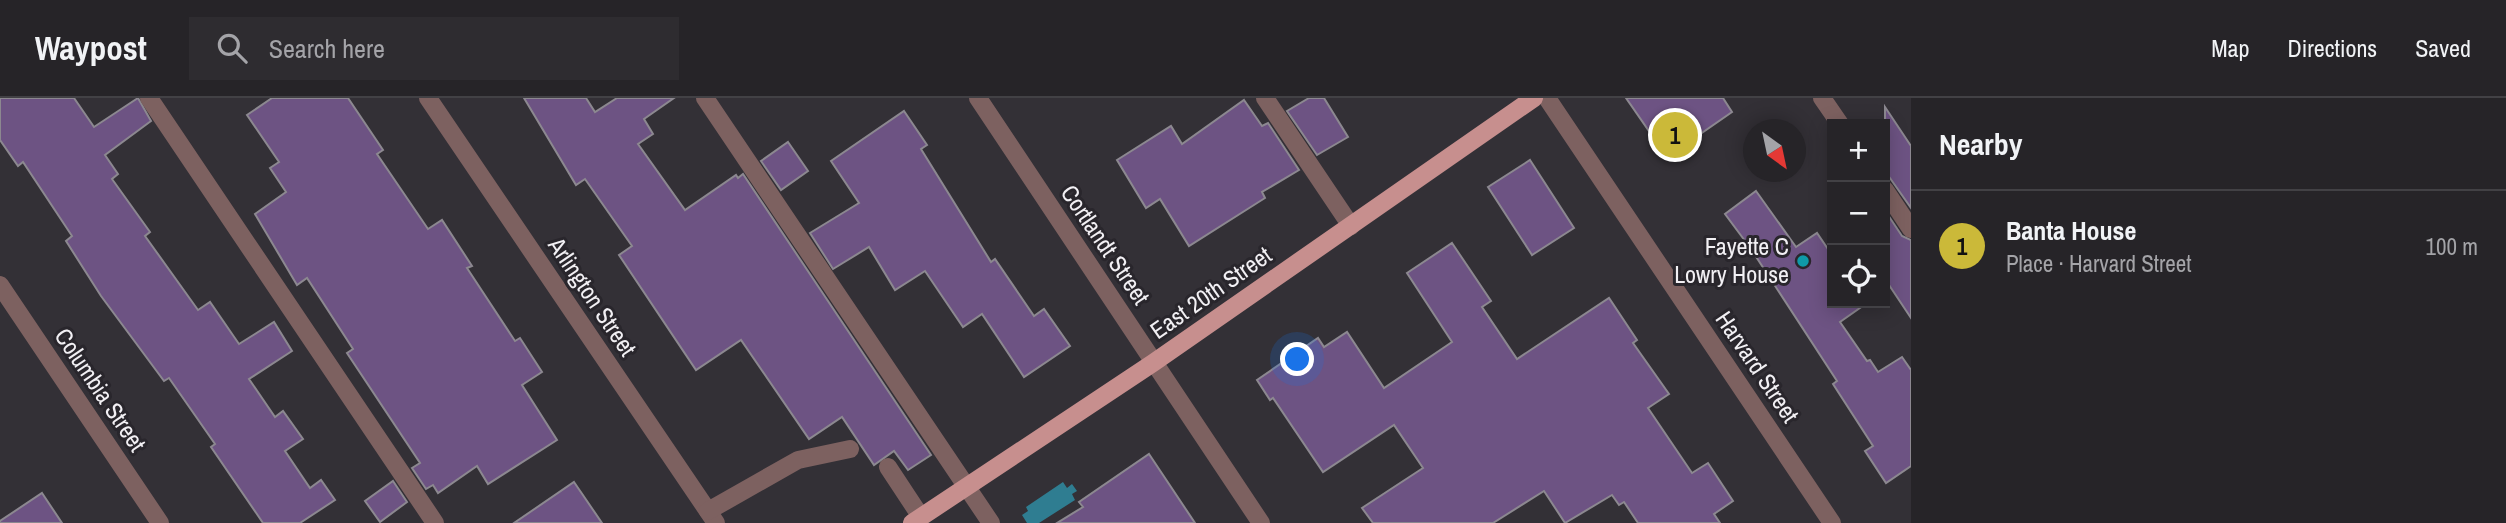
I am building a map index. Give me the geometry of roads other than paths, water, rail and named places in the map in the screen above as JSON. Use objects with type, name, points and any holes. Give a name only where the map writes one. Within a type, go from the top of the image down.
[{"type":"main road","name":"East 20th Street","points":[[916,520],[1153,363],[1534,98]]},
{"type":"street","points":[[149,98],[435,523]]},
{"type":"street","name":"Arlington Street","points":[[428,98],[712,517]]},
{"type":"street","points":[[705,98],[990,523]]},
{"type":"street","name":"Cortlandt Street","points":[[978,98],[1261,523]]},
{"type":"street","points":[[1265,98],[1350,226]]},
{"type":"street","name":"Harvard Street","points":[[1547,98],[1832,523]]},
{"type":"street","points":[[1822,98],[1837,119]]},
{"type":"street","points":[[1890,198],[1911,229]]},
{"type":"street","name":"Columbia Street","points":[[0,285],[160,523]]},
{"type":"street","points":[[712,517],[799,460],[850,450]]},
{"type":"street","points":[[888,467],[916,520]]},
{"type":"water","points":[[1063,482],[1067,488],[1072,484],[1077,491],[1072,494],[1075,500],[1039,523],[1027,523],[1022,515],[1028,511],[1026,507]]},
{"type":"place","name":"Banta House","points":[[1675,135]]},
{"type":"place","name":"Fayette C Lowry House","points":[[1803,261]]}]
